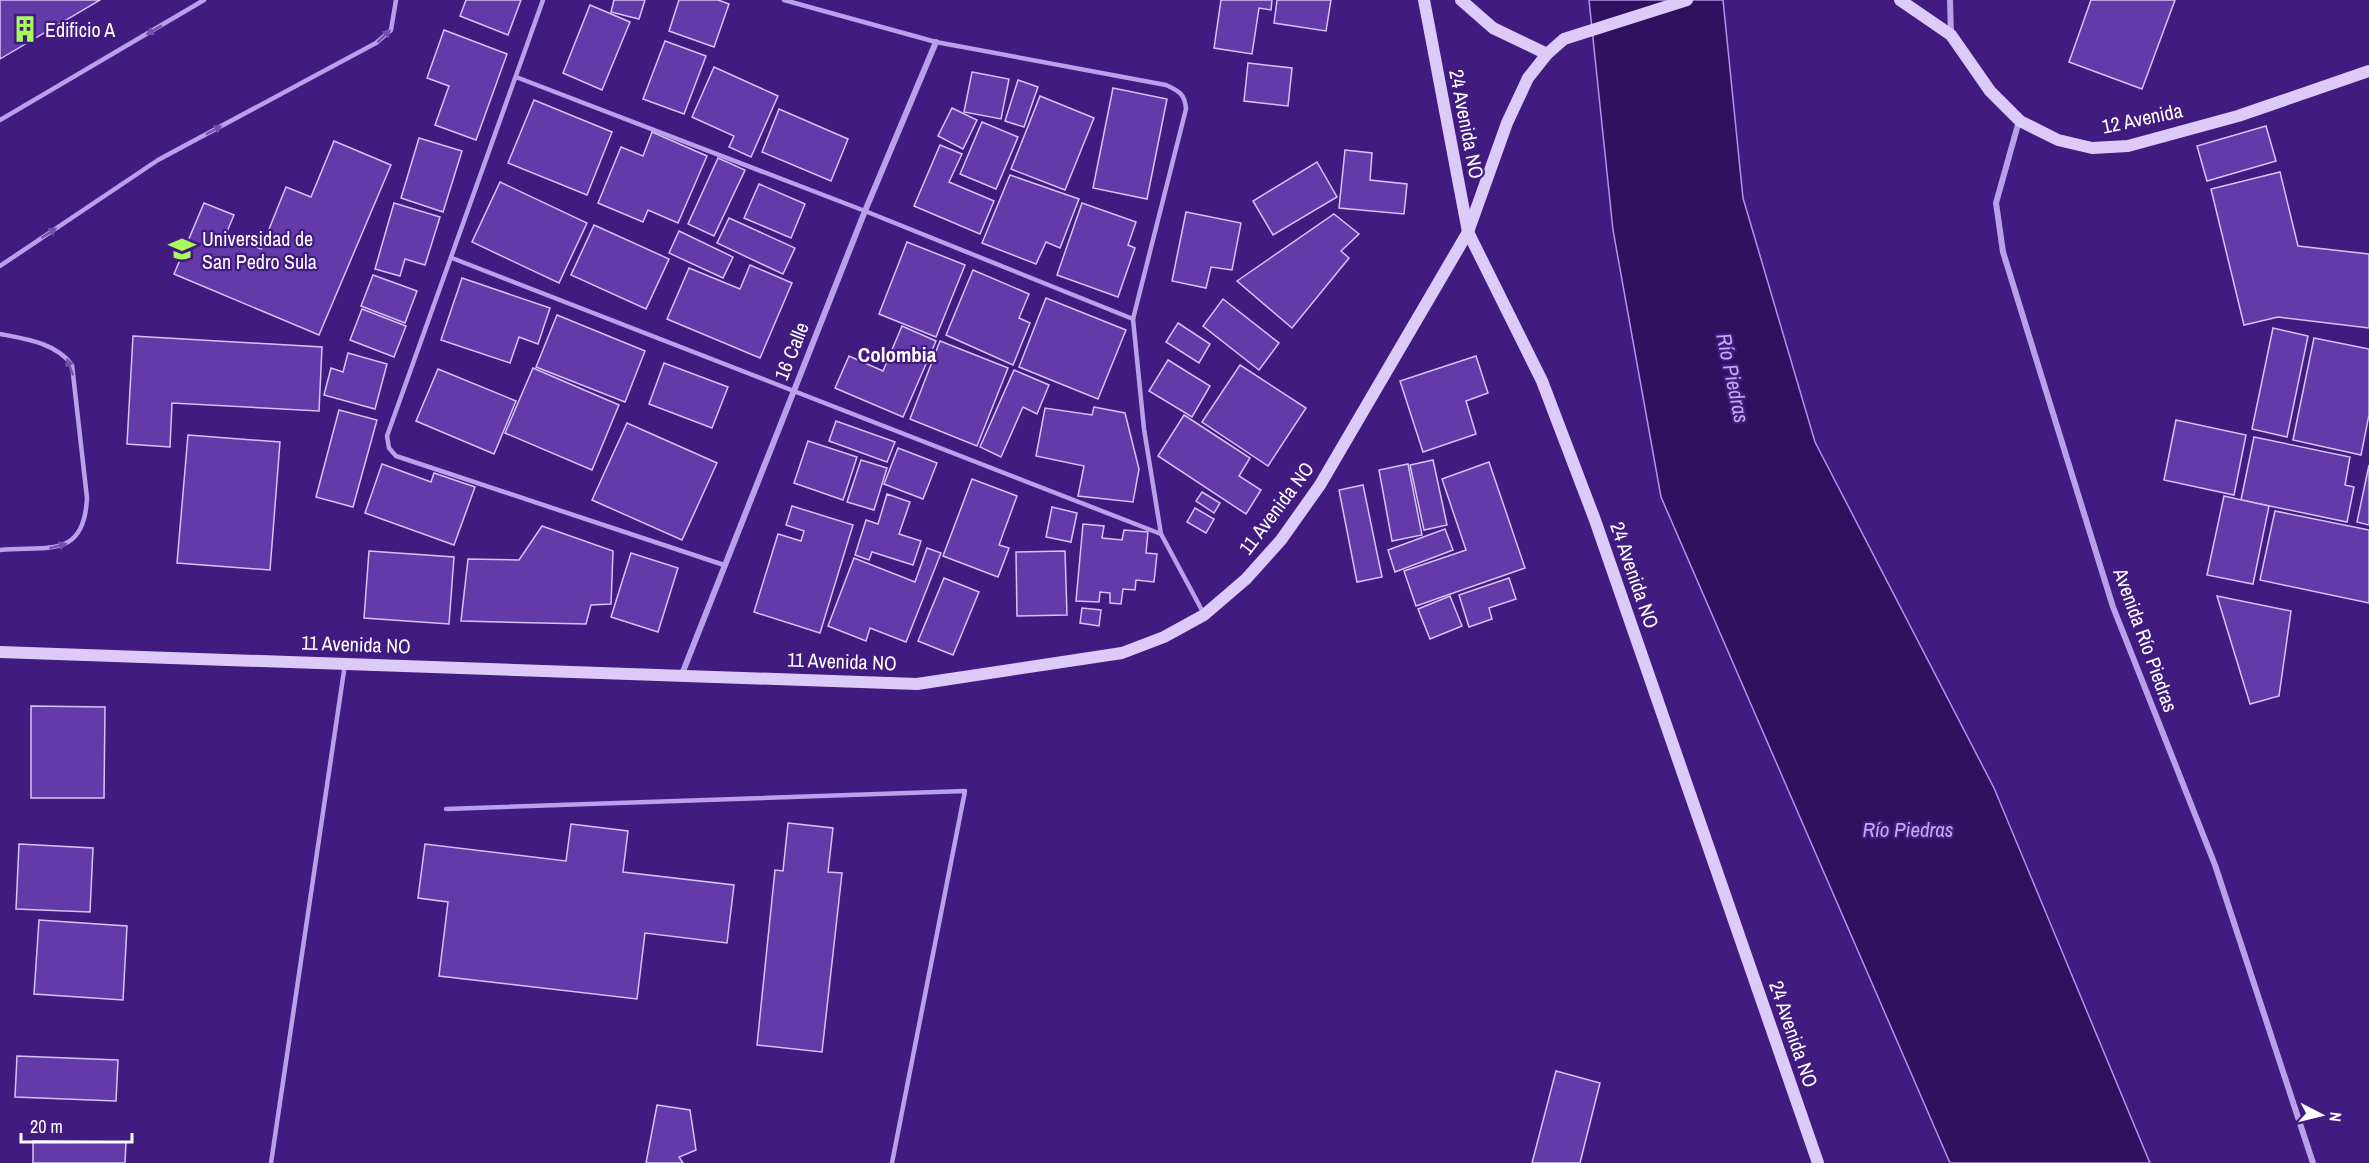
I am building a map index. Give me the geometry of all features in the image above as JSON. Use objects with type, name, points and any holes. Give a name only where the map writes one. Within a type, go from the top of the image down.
[{"type":"street","name":"24 Avenida NO","points":[[1424,0],[1468,232],[1542,381],[1595,520],[1818,1163]]},
{"type":"street","points":[[1461,0],[1493,28],[1547,54]]},
{"type":"street","points":[[1468,232],[1507,123],[1528,78],[1547,54],[1564,39],[1687,0]]},
{"type":"street","name":"12 Avenida","points":[[1900,0],[1950,35],[1990,91],[2020,121],[2058,140],[2092,148],[2128,146],[2238,116],[2369,71]]},
{"type":"street","points":[[1950,0],[1950,35]]},
{"type":"street","name":"16 Calle","points":[[681,674],[864,211],[936,42]]},
{"type":"street","name":"Avenida Río Piedras","points":[[2020,121],[1996,203],[2003,252],[2113,607],[2215,865],[2313,1163]]},
{"type":"street","name":"11 Avenida NO","points":[[0,652],[917,684],[1122,653],[1164,637],[1204,615],[1246,579],[1281,540],[1320,485],[1468,232]]},
{"type":"lane","points":[[0,120],[204,0]]},
{"type":"lane","points":[[0,266],[158,160],[376,43],[391,30],[396,0]]},
{"type":"lane","points":[[543,0],[387,436],[389,448],[396,456],[724,565]]},
{"type":"lane","points":[[783,0],[936,42],[1166,85],[1180,91],[1185,99],[1186,109],[1133,318],[1144,429],[1161,534],[1204,615]]},
{"type":"lane","points":[[516,77],[1133,318]]},
{"type":"lane","points":[[452,258],[1161,534]]},
{"type":"lane","points":[[0,334],[27,339],[54,349],[65,356],[72,365],[87,498],[86,515],[78,534],[69,543],[56,548],[0,550]]},
{"type":"lane","points":[[271,1163],[345,663]]},
{"type":"lane","points":[[446,809],[965,791],[892,1163]]},
{"type":"water","name":"Río Piedras","points":[[1589,0],[1723,0],[1743,198],[1815,442],[1994,788],[2150,1163],[1950,1163],[1661,497],[1613,230]]},
{"type":"building","name":"Edificio A","points":[[0,0],[100,0],[0,59]]},
{"type":"building","points":[[466,0],[521,0],[508,35],[460,16]]},
{"type":"building","points":[[614,0],[645,0],[639,19],[611,12]]},
{"type":"building","points":[[679,0],[718,0],[729,4],[714,47],[669,31]]},
{"type":"building","points":[[1221,0],[1272,0],[1271,10],[1259,8],[1252,54],[1214,48]]},
{"type":"building","points":[[1277,0],[1331,0],[1326,31],[1274,23]]},
{"type":"building","points":[[2091,0],[2175,0],[2142,89],[2069,62]]},
{"type":"building","points":[[590,5],[630,22],[602,90],[563,73]]},
{"type":"building","points":[[444,30],[507,54],[476,140],[435,125],[449,86],[427,78]]},
{"type":"building","points":[[665,41],[706,56],[684,114],[643,99]]},
{"type":"building","points":[[1248,63],[1292,68],[1288,106],[1244,101]]},
{"type":"building","points":[[714,67],[778,96],[751,157],[729,147],[734,136],[692,117]]},
{"type":"building","points":[[972,72],[1009,79],[1001,119],[964,112]]},
{"type":"building","points":[[1018,80],[1038,87],[1024,127],[1005,121]]},
{"type":"building","points":[[1113,88],[1167,99],[1147,199],[1093,188]]},
{"type":"building","points":[[1040,96],[1094,118],[1065,190],[1011,169]]},
{"type":"building","points":[[534,100],[612,132],[587,195],[508,163]]},
{"type":"building","points":[[952,108],[977,120],[963,149],[938,136]]},
{"type":"building","points":[[779,109],[848,139],[831,181],[762,152]]},
{"type":"building","points":[[982,122],[1018,137],[996,189],[960,174]]},
{"type":"building","points":[[2266,126],[2276,161],[2207,181],[2197,146]]},
{"type":"building","points":[[652,132],[707,156],[678,223],[648,210],[643,222],[598,203],[621,147],[643,156]]},
{"type":"building","points":[[419,138],[462,151],[443,212],[401,198]]},
{"type":"building","points":[[334,141],[391,165],[319,335],[174,274],[204,203],[234,215],[226,234],[261,249],[286,187],[311,197]]},
{"type":"building","points":[[940,145],[962,154],[949,182],[994,201],[980,234],[914,206]]},
{"type":"building","points":[[1345,150],[1372,153],[1370,180],[1407,184],[1404,214],[1339,208]]},
{"type":"building","points":[[718,158],[745,170],[714,236],[688,224]]},
{"type":"building","points":[[1317,162],[1337,197],[1273,235],[1253,201]]},
{"type":"building","points":[[2280,172],[2298,246],[2369,254],[2369,328],[2278,317],[2244,325],[2211,189]]},
{"type":"building","points":[[1010,175],[1079,199],[1060,248],[1046,242],[1036,264],[982,243]]},
{"type":"building","points":[[500,182],[587,223],[559,283],[472,242]]},
{"type":"building","points":[[759,184],[805,204],[791,238],[744,218]]},
{"type":"building","points":[[394,203],[440,217],[425,265],[405,259],[400,276],[375,269]]},
{"type":"building","points":[[1082,203],[1136,222],[1128,245],[1135,248],[1118,297],[1057,275]]},
{"type":"building","points":[[1186,212],[1241,223],[1232,270],[1211,267],[1206,288],[1172,281]]},
{"type":"building","points":[[1334,214],[1359,234],[1341,251],[1349,258],[1292,328],[1237,281]]},
{"type":"building","points":[[729,218],[795,248],[783,274],[717,243]]},
{"type":"building","points":[[594,225],[669,259],[646,309],[571,275]]},
{"type":"building","points":[[679,231],[733,257],[723,278],[669,253]]},
{"type":"building","points":[[907,242],[965,265],[936,337],[879,314]]},
{"type":"building","points":[[750,265],[792,283],[760,358],[667,319],[689,268],[740,289]]},
{"type":"building","points":[[973,270],[1029,294],[1019,318],[1030,323],[1013,365],[946,335]]},
{"type":"building","points":[[373,275],[417,291],[405,323],[361,306]]},
{"type":"building","points":[[462,278],[550,308],[538,344],[519,337],[510,363],[441,340]]},
{"type":"building","points":[[1046,298],[1126,330],[1098,399],[1019,367]]},
{"type":"building","points":[[1223,299],[1279,343],[1259,370],[1203,326]]},
{"type":"building","points":[[362,309],[406,326],[394,357],[350,340]]},
{"type":"building","points":[[557,315],[645,351],[625,402],[536,367]]},
{"type":"building","points":[[1178,323],[1210,344],[1199,363],[1166,342]]},
{"type":"building","points":[[902,326],[936,341],[903,417],[835,388],[849,356],[883,371]]},
{"type":"building","points":[[2273,328],[2308,336],[2287,437],[2252,429]]},
{"type":"building","points":[[133,336],[322,347],[319,411],[172,403],[170,447],[127,444]]},
{"type":"building","points":[[2314,338],[2369,349],[2369,415],[2361,455],[2293,440]]},
{"type":"building","points":[[940,341],[1008,368],[977,446],[910,419]]},
{"type":"building","points":[[348,353],[387,364],[375,409],[324,395],[331,368],[343,372]]},
{"type":"building","points":[[1476,356],[1488,393],[1466,401],[1476,434],[1423,452],[1400,381]]},
{"type":"building","points":[[1168,360],[1210,386],[1192,417],[1149,391]]},
{"type":"building","points":[[664,363],[728,387],[712,428],[649,404]]},
{"type":"building","points":[[1240,365],[1306,408],[1268,466],[1202,422]]},
{"type":"building","points":[[533,368],[619,405],[592,470],[505,433]]},
{"type":"building","points":[[438,369],[516,401],[494,454],[416,421]]},
{"type":"building","points":[[1014,370],[1049,385],[1037,414],[1023,407],[1001,457],[980,447]]},
{"type":"building","points":[[1094,407],[1125,413],[1139,469],[1133,502],[1078,496],[1084,466],[1036,456],[1045,408],[1092,415]]},
{"type":"building","points":[[339,410],[377,420],[353,507],[316,497]]},
{"type":"building","points":[[1184,415],[1250,458],[1239,476],[1261,490],[1246,514],[1158,456]]},
{"type":"building","points":[[2176,420],[2246,435],[2234,495],[2164,480]]},
{"type":"building","points":[[836,421],[895,442],[887,462],[829,441]]},
{"type":"building","points":[[627,423],[717,463],[682,540],[592,500]]},
{"type":"building","points":[[188,435],[280,442],[270,570],[177,563]]},
{"type":"building","points":[[2254,437],[2350,457],[2345,485],[2354,487],[2347,522],[2241,500]]},
{"type":"building","points":[[808,441],[857,457],[843,500],[794,483]]},
{"type":"building","points":[[898,448],[937,463],[923,499],[884,484]]},
{"type":"building","points":[[861,460],[887,468],[874,510],[847,502]]},
{"type":"building","points":[[1433,460],[1447,525],[1424,530],[1410,465]]},
{"type":"building","points":[[1489,462],[1525,568],[1416,606],[1404,571],[1466,550],[1442,479]]},
{"type":"building","points":[[382,464],[431,482],[434,473],[475,487],[454,545],[365,513]]},
{"type":"building","points":[[1408,464],[1422,535],[1392,541],[1379,470]]},
{"type":"building","points":[[2369,465],[2369,525],[2357,522]]},
{"type":"building","points":[[972,479],[1017,496],[999,545],[1009,548],[998,577],[943,556]]},
{"type":"building","points":[[1363,485],[1382,577],[1357,582],[1339,490]]},
{"type":"building","points":[[1202,492],[1220,503],[1214,513],[1196,501]]},
{"type":"building","points":[[887,494],[910,502],[899,534],[921,541],[913,565],[872,552],[869,560],[855,555],[866,520],[878,524]]},
{"type":"building","points":[[2224,496],[2269,506],[2253,584],[2207,575]]},
{"type":"building","points":[[792,506],[853,525],[820,633],[754,612],[778,534],[801,541],[804,531],[786,525]]},
{"type":"building","points":[[1052,507],[1077,513],[1071,542],[1046,537]]},
{"type":"building","points":[[1195,508],[1214,519],[1206,533],[1187,522]]},
{"type":"building","points":[[2275,511],[2369,530],[2369,603],[2260,580]]},
{"type":"building","points":[[1083,524],[1104,526],[1102,538],[1122,540],[1124,530],[1148,532],[1146,553],[1157,554],[1154,582],[1136,580],[1135,590],[1123,589],[1121,604],[1110,603],[1110,593],[1100,592],[1099,602],[1076,601]]},
{"type":"building","points":[[542,526],[613,551],[611,604],[591,605],[586,624],[461,621],[468,559],[519,560]]},
{"type":"building","points":[[1445,529],[1453,550],[1395,572],[1388,550]]},
{"type":"building","points":[[927,548],[941,553],[906,642],[870,628],[866,641],[828,626],[854,558],[915,582]]},
{"type":"building","points":[[369,551],[454,557],[449,624],[364,618]]},
{"type":"building","points":[[1065,551],[1067,615],[1017,616],[1016,552]]},
{"type":"building","points":[[631,553],[678,568],[658,632],[611,617]]},
{"type":"building","points":[[944,578],[979,592],[953,655],[918,641]]},
{"type":"building","points":[[1509,578],[1516,599],[1489,608],[1492,619],[1469,627],[1459,595]]},
{"type":"building","points":[[1450,596],[1462,626],[1430,639],[1418,609]]},
{"type":"building","points":[[2217,596],[2291,611],[2279,696],[2250,704]]},
{"type":"building","points":[[1082,608],[1101,610],[1099,626],[1080,623]]},
{"type":"building","points":[[31,706],[105,707],[104,798],[31,798]]},
{"type":"building","points":[[788,823],[833,828],[828,872],[842,873],[822,1052],[757,1045],[775,870],[783,871]]},
{"type":"building","points":[[571,824],[628,831],[623,872],[734,885],[727,943],[645,933],[637,999],[439,976],[448,902],[418,898],[425,844],[566,861]]},
{"type":"building","points":[[19,844],[93,848],[90,912],[16,909]]},
{"type":"building","points":[[39,920],[127,926],[123,1000],[34,994]]},
{"type":"building","points":[[17,1056],[118,1060],[116,1101],[15,1097]]},
{"type":"building","points":[[1556,1071],[1600,1083],[1580,1163],[1532,1163]]},
{"type":"building","points":[[657,1105],[690,1110],[696,1150],[679,1157],[683,1163],[646,1163]]},
{"type":"building","points":[[33,1141],[126,1142],[125,1163],[33,1163]]},
{"type":"place","name":"Edificio A","points":[[25,29]]},
{"type":"place","name":"Universidad de San Pedro Sula","points":[[182,249]]},
{"type":"district","name":"Colombia","points":[[897,354]]}]
